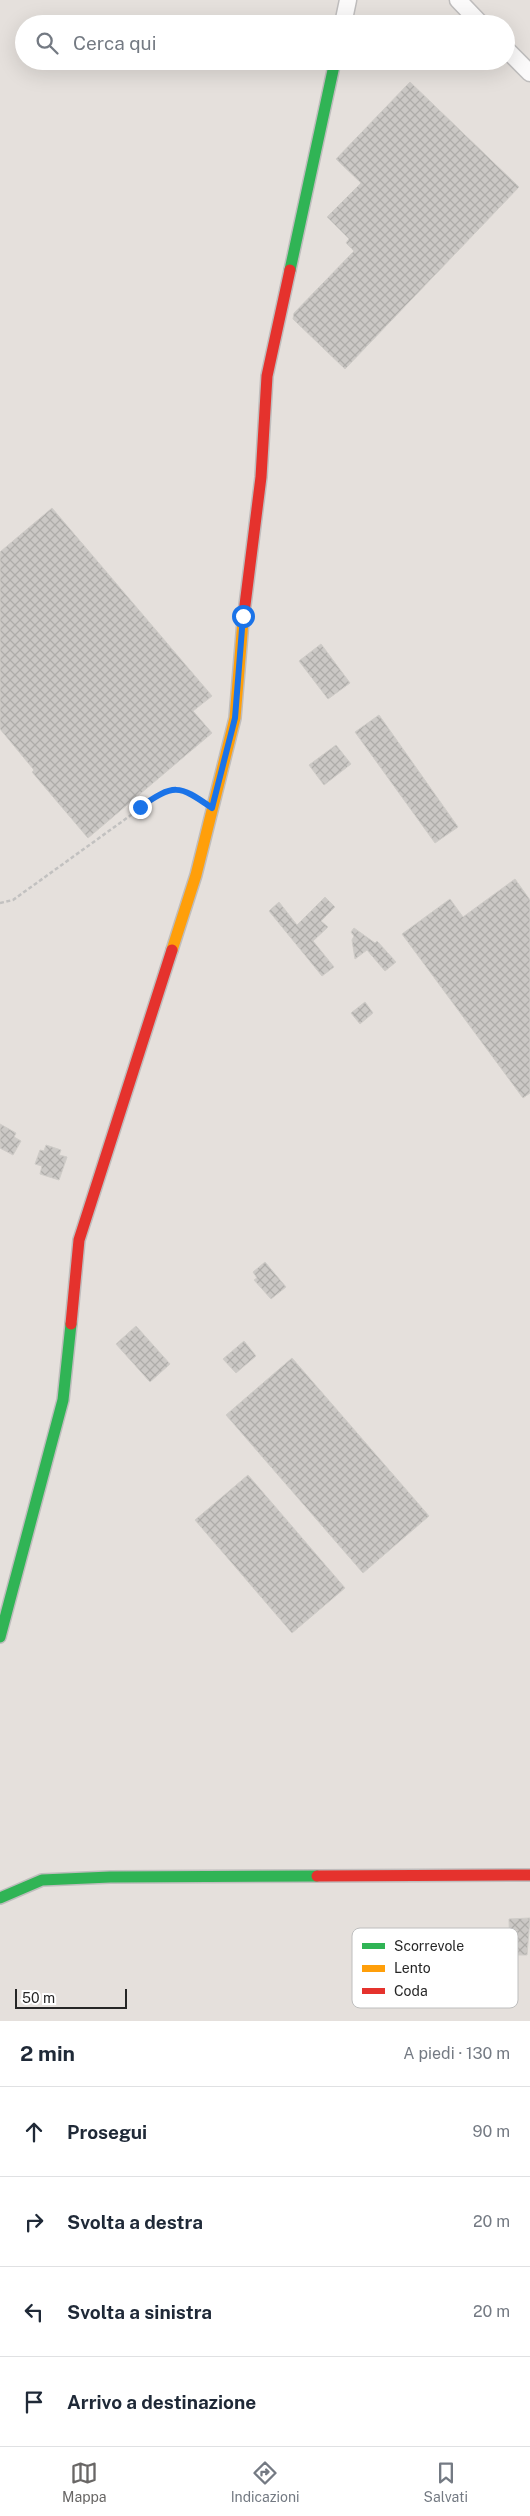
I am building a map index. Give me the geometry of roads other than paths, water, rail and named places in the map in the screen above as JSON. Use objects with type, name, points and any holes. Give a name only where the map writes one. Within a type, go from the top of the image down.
[{"type":"street","points":[[345,15],[348,0]]},
{"type":"street","points":[[458,0],[473,15]]},
{"type":"street","points":[[515,58],[530,73]]},
{"type":"street","points":[[0,1638],[63,1400],[80,1240],[196,875],[235,718],[243,616],[260,477],[267,376],[333,70]]},
{"type":"street","points":[[0,1898],[42,1880],[530,1875]]}]
